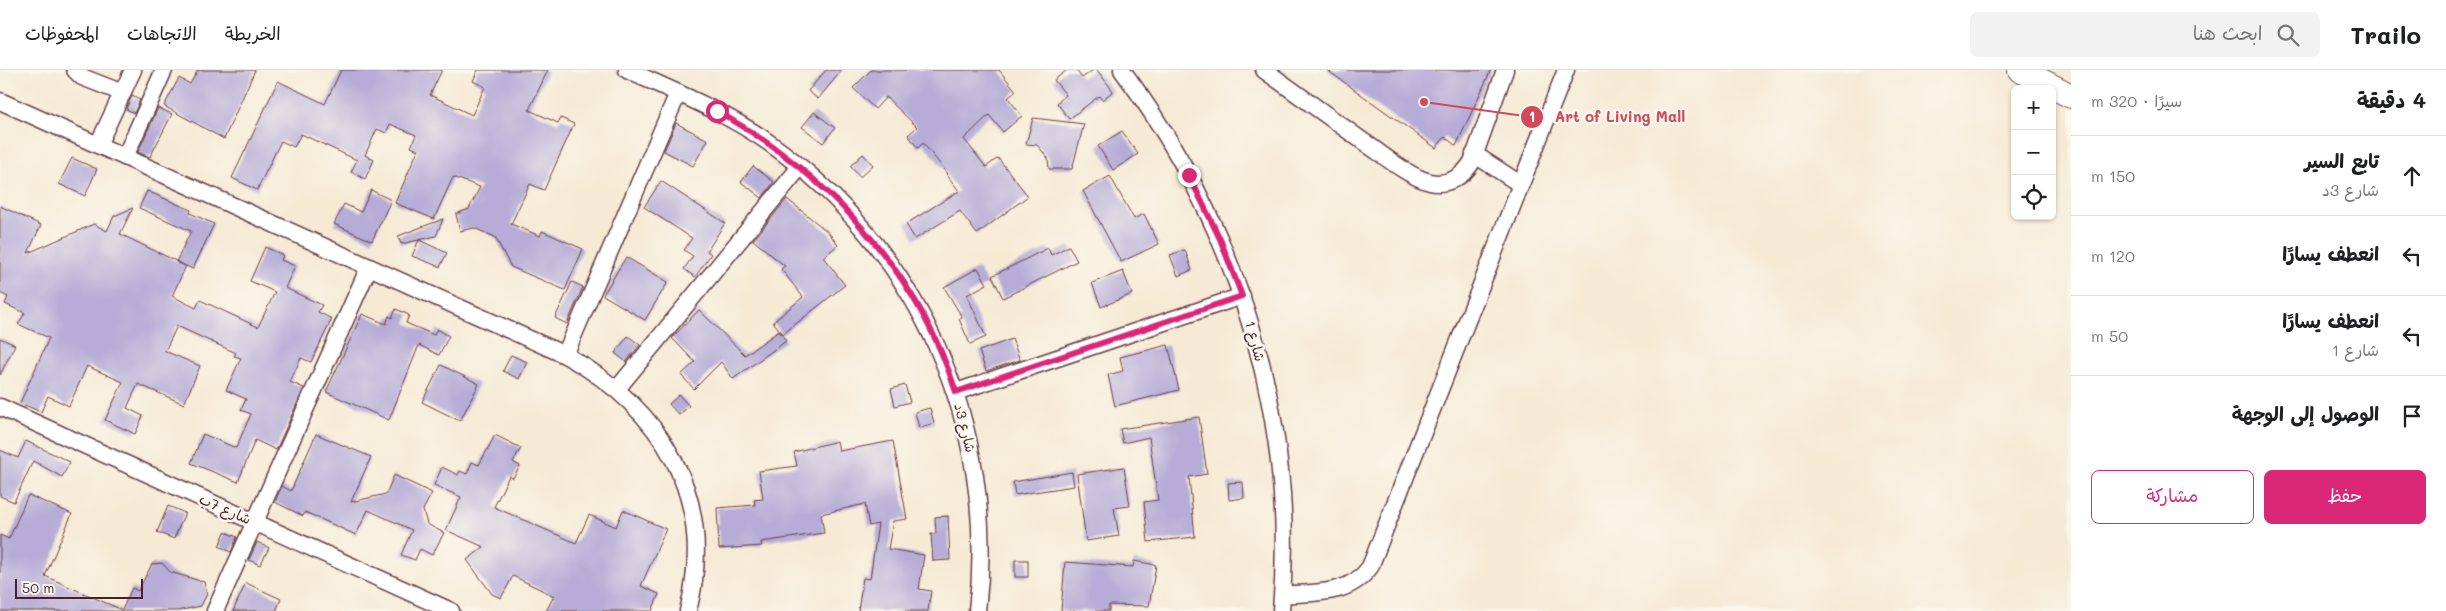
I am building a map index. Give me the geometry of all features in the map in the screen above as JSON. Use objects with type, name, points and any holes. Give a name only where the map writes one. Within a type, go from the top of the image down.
[{"type":"highway","points":[[2020,70],[2071,96]]},
{"type":"street","points":[[75,70],[82,77],[123,93]]},
{"type":"street","points":[[98,145],[133,70]]},
{"type":"street","points":[[125,157],[164,70]]},
{"type":"street","name":"شارع 3د","points":[[627,70],[743,126],[800,166],[858,223],[896,270],[927,322],[940,349],[956,392],[968,435],[978,495],[981,555],[977,611]]},
{"type":"street","name":"شارع 1","points":[[1122,70],[1147,104],[1189,175],[1220,239],[1242,296],[1265,383],[1280,467],[1285,554],[1282,603]]},
{"type":"street","points":[[1264,70],[1388,159],[1421,178],[1438,183],[1455,179],[1467,169],[1505,70]]},
{"type":"street","points":[[1282,603],[1343,589],[1363,576],[1370,567],[1566,70]]},
{"type":"street","points":[[565,356],[678,93]]},
{"type":"street","points":[[0,101],[565,356],[588,368],[617,389],[648,420],[663,440],[677,463],[685,484],[695,528],[696,551],[695,573],[688,611]]},
{"type":"street","points":[[1474,154],[1520,184]]},
{"type":"street","points":[[617,389],[800,166]]},
{"type":"street","points":[[215,611],[370,268]]},
{"type":"street","points":[[956,392],[1242,296]]},
{"type":"street","name":"شارع 7ب","points":[[0,407],[451,611]]},
{"type":"building","points":[[198,70],[255,70],[224,139],[164,106],[179,78],[190,84]]},
{"type":"building","points":[[341,70],[442,70],[430,95],[472,115],[485,87],[473,81],[478,70],[548,70],[529,110],[558,123],[561,118],[574,124],[544,190],[530,184],[511,224],[540,236],[542,231],[583,249],[565,290],[511,267],[495,237],[474,228],[460,231],[456,214],[469,209],[480,187],[453,177],[434,219],[395,203],[418,150],[411,147],[416,135],[390,124],[386,133],[377,129],[365,155],[374,160],[365,179],[351,172],[357,160],[301,134],[294,147],[281,141],[257,190],[232,178],[278,81],[325,104]]},
{"type":"building","points":[[826,70],[842,70],[818,99],[808,91]]},
{"type":"building","points":[[871,70],[999,70],[1016,91],[1008,98],[1022,116],[1003,132],[989,115],[964,139],[986,167],[998,158],[1028,196],[977,234],[960,211],[915,239],[906,224],[959,191],[923,143],[918,148],[908,135],[917,127],[886,97],[875,109],[853,88]]},
{"type":"building","points":[[1067,70],[1076,70],[1082,78],[1093,70],[1097,70],[1113,91],[1102,100],[1099,96],[1069,119],[1057,103],[1066,95],[1054,80]]},
{"type":"building","points":[[1327,70],[1491,70],[1456,146],[1445,137],[1436,148]]},
{"type":"building","points":[[132,96],[140,100],[134,113],[126,109]]},
{"type":"building","points":[[158,108],[172,114],[150,157],[138,152]]},
{"type":"building","points":[[814,112],[835,128],[823,143],[802,127]]},
{"type":"building","points":[[1033,118],[1084,124],[1072,169],[1049,169],[1048,158],[1037,145],[1026,144]]},
{"type":"building","points":[[676,123],[708,140],[693,166],[664,151]]},
{"type":"building","points":[[1122,131],[1138,154],[1113,170],[1098,146]]},
{"type":"building","points":[[863,154],[873,165],[860,177],[850,166]]},
{"type":"building","points":[[72,158],[97,169],[85,196],[59,184]]},
{"type":"building","points":[[753,166],[774,182],[762,198],[741,182]]},
{"type":"building","points":[[1110,176],[1134,219],[1144,214],[1159,244],[1121,262],[1083,191]]},
{"type":"building","points":[[661,181],[725,223],[707,251],[711,254],[695,277],[684,269],[693,256],[684,250],[692,238],[644,207]]},
{"type":"building","points":[[371,190],[391,200],[372,241],[334,224],[344,204],[361,212]]},
{"type":"building","points":[[147,191],[191,210],[190,213],[214,224],[193,269],[176,262],[191,231],[139,208]]},
{"type":"building","points":[[787,199],[828,232],[838,245],[823,257],[845,285],[783,334],[773,322],[803,297],[781,269],[785,266],[753,240]]},
{"type":"building","points":[[0,206],[41,225],[28,253],[94,224],[107,231],[114,216],[133,208],[120,234],[186,266],[172,296],[196,308],[200,300],[258,327],[275,292],[250,281],[265,247],[283,255],[281,260],[295,266],[285,288],[322,305],[318,312],[332,319],[311,362],[301,358],[290,382],[304,388],[276,450],[255,440],[238,482],[191,463],[203,434],[236,448],[251,414],[241,410],[246,399],[226,390],[241,358],[234,356],[236,353],[177,326],[165,351],[200,366],[184,404],[138,384],[127,408],[143,416],[135,434],[105,420],[123,382],[87,366],[69,406],[48,396],[41,412],[20,403],[49,338],[18,324],[25,313],[5,304],[8,297],[0,293]]},
{"type":"building","points":[[443,219],[436,236],[401,244],[398,236]]},
{"type":"building","points":[[419,240],[447,253],[440,267],[412,256]]},
{"type":"building","points":[[1069,246],[1077,261],[1003,298],[992,276],[1048,248],[1051,255]]},
{"type":"building","points":[[1185,250],[1192,270],[1178,276],[1170,255]]},
{"type":"building","points":[[626,257],[668,282],[645,320],[603,295]]},
{"type":"building","points":[[978,268],[987,284],[967,295],[986,337],[970,344],[959,319],[962,317],[944,287]]},
{"type":"building","points":[[1123,271],[1132,294],[1101,307],[1092,283]]},
{"type":"building","points":[[572,282],[583,287],[567,324],[555,318]]},
{"type":"building","points":[[396,309],[409,315],[406,323],[434,335],[437,329],[449,336],[439,355],[419,345],[389,420],[326,392],[362,314],[386,324],[389,316],[392,318]]},
{"type":"building","points":[[699,310],[745,355],[779,331],[786,341],[733,379],[721,362],[694,389],[681,375],[695,362],[672,338]]},
{"type":"building","points":[[628,336],[640,345],[626,362],[615,353]]},
{"type":"building","points":[[0,338],[15,345],[0,375]]},
{"type":"building","points":[[1012,339],[1020,360],[986,371],[979,351]]},
{"type":"building","points":[[1168,345],[1179,390],[1115,406],[1108,375],[1123,371],[1120,357]]},
{"type":"building","points":[[511,355],[527,362],[519,379],[503,371]]},
{"type":"building","points":[[441,365],[479,384],[460,421],[422,402]]},
{"type":"building","points":[[905,385],[910,402],[895,406],[891,389]]},
{"type":"building","points":[[679,395],[689,406],[679,415],[669,404]]},
{"type":"building","points":[[930,408],[934,423],[919,428],[915,412]]},
{"type":"building","points":[[1199,417],[1207,474],[1189,477],[1195,537],[1148,542],[1144,502],[1158,500],[1149,437],[1123,443],[1120,429]]},
{"type":"building","points":[[316,434],[371,457],[351,502],[386,494],[394,475],[432,493],[423,510],[427,524],[444,533],[432,555],[420,549],[415,560],[401,555],[412,530],[368,510],[356,535],[305,512],[303,516],[275,502],[282,486],[291,491]]},
{"type":"building","points":[[495,435],[521,448],[513,462],[520,466],[513,478],[509,476],[494,507],[576,543],[589,515],[616,527],[623,510],[666,529],[641,586],[659,594],[652,611],[546,611],[554,596],[513,576],[501,598],[492,594],[467,560],[484,547],[446,530],[461,497],[434,485],[442,467],[458,475],[460,471],[467,474],[472,462],[479,465]]},
{"type":"building","points":[[26,441],[70,462],[62,477],[33,461],[14,502],[0,496],[0,450],[18,458]]},
{"type":"building","points":[[837,441],[839,451],[893,441],[907,519],[893,521],[888,549],[924,555],[919,589],[931,591],[928,611],[858,611],[863,578],[870,579],[878,524],[869,526],[865,504],[821,514],[824,533],[761,542],[762,546],[719,549],[717,508],[755,505],[754,500],[763,499],[759,471],[797,466],[794,452]]},
{"type":"building","points":[[1124,467],[1130,506],[1114,508],[1119,536],[1086,541],[1077,474]]},
{"type":"building","points":[[1072,472],[1074,486],[1015,495],[1013,482]]},
{"type":"building","points":[[1243,482],[1244,498],[1229,500],[1228,483]]},
{"type":"building","points":[[28,495],[72,514],[45,576],[122,610],[132,588],[138,591],[152,564],[162,563],[170,572],[204,582],[207,594],[201,606],[177,611],[0,611],[0,535],[9,539]]},
{"type":"building","points":[[168,506],[185,513],[174,539],[157,532]]},
{"type":"building","points":[[948,516],[950,560],[933,561],[931,534],[936,534],[935,517]]},
{"type":"building","points":[[225,532],[237,537],[231,552],[219,546]]},
{"type":"building","points":[[257,542],[269,548],[260,565],[249,560]]},
{"type":"building","points":[[1015,560],[1028,560],[1028,577],[1015,577]]},
{"type":"building","points":[[1134,561],[1156,565],[1149,606],[1109,605],[1109,611],[1061,611],[1065,562],[1133,567]]},
{"type":"building","points":[[246,583],[281,599],[276,611],[233,611]]},
{"type":"place","name":"Art of Living Mall","points":[[1424,102]]},
{"type":"route","points":[[717,111],[768,142],[800,166],[838,201],[878,246],[896,270],[927,322],[940,349],[956,392],[1242,296],[1220,239],[1189,175]]}]
